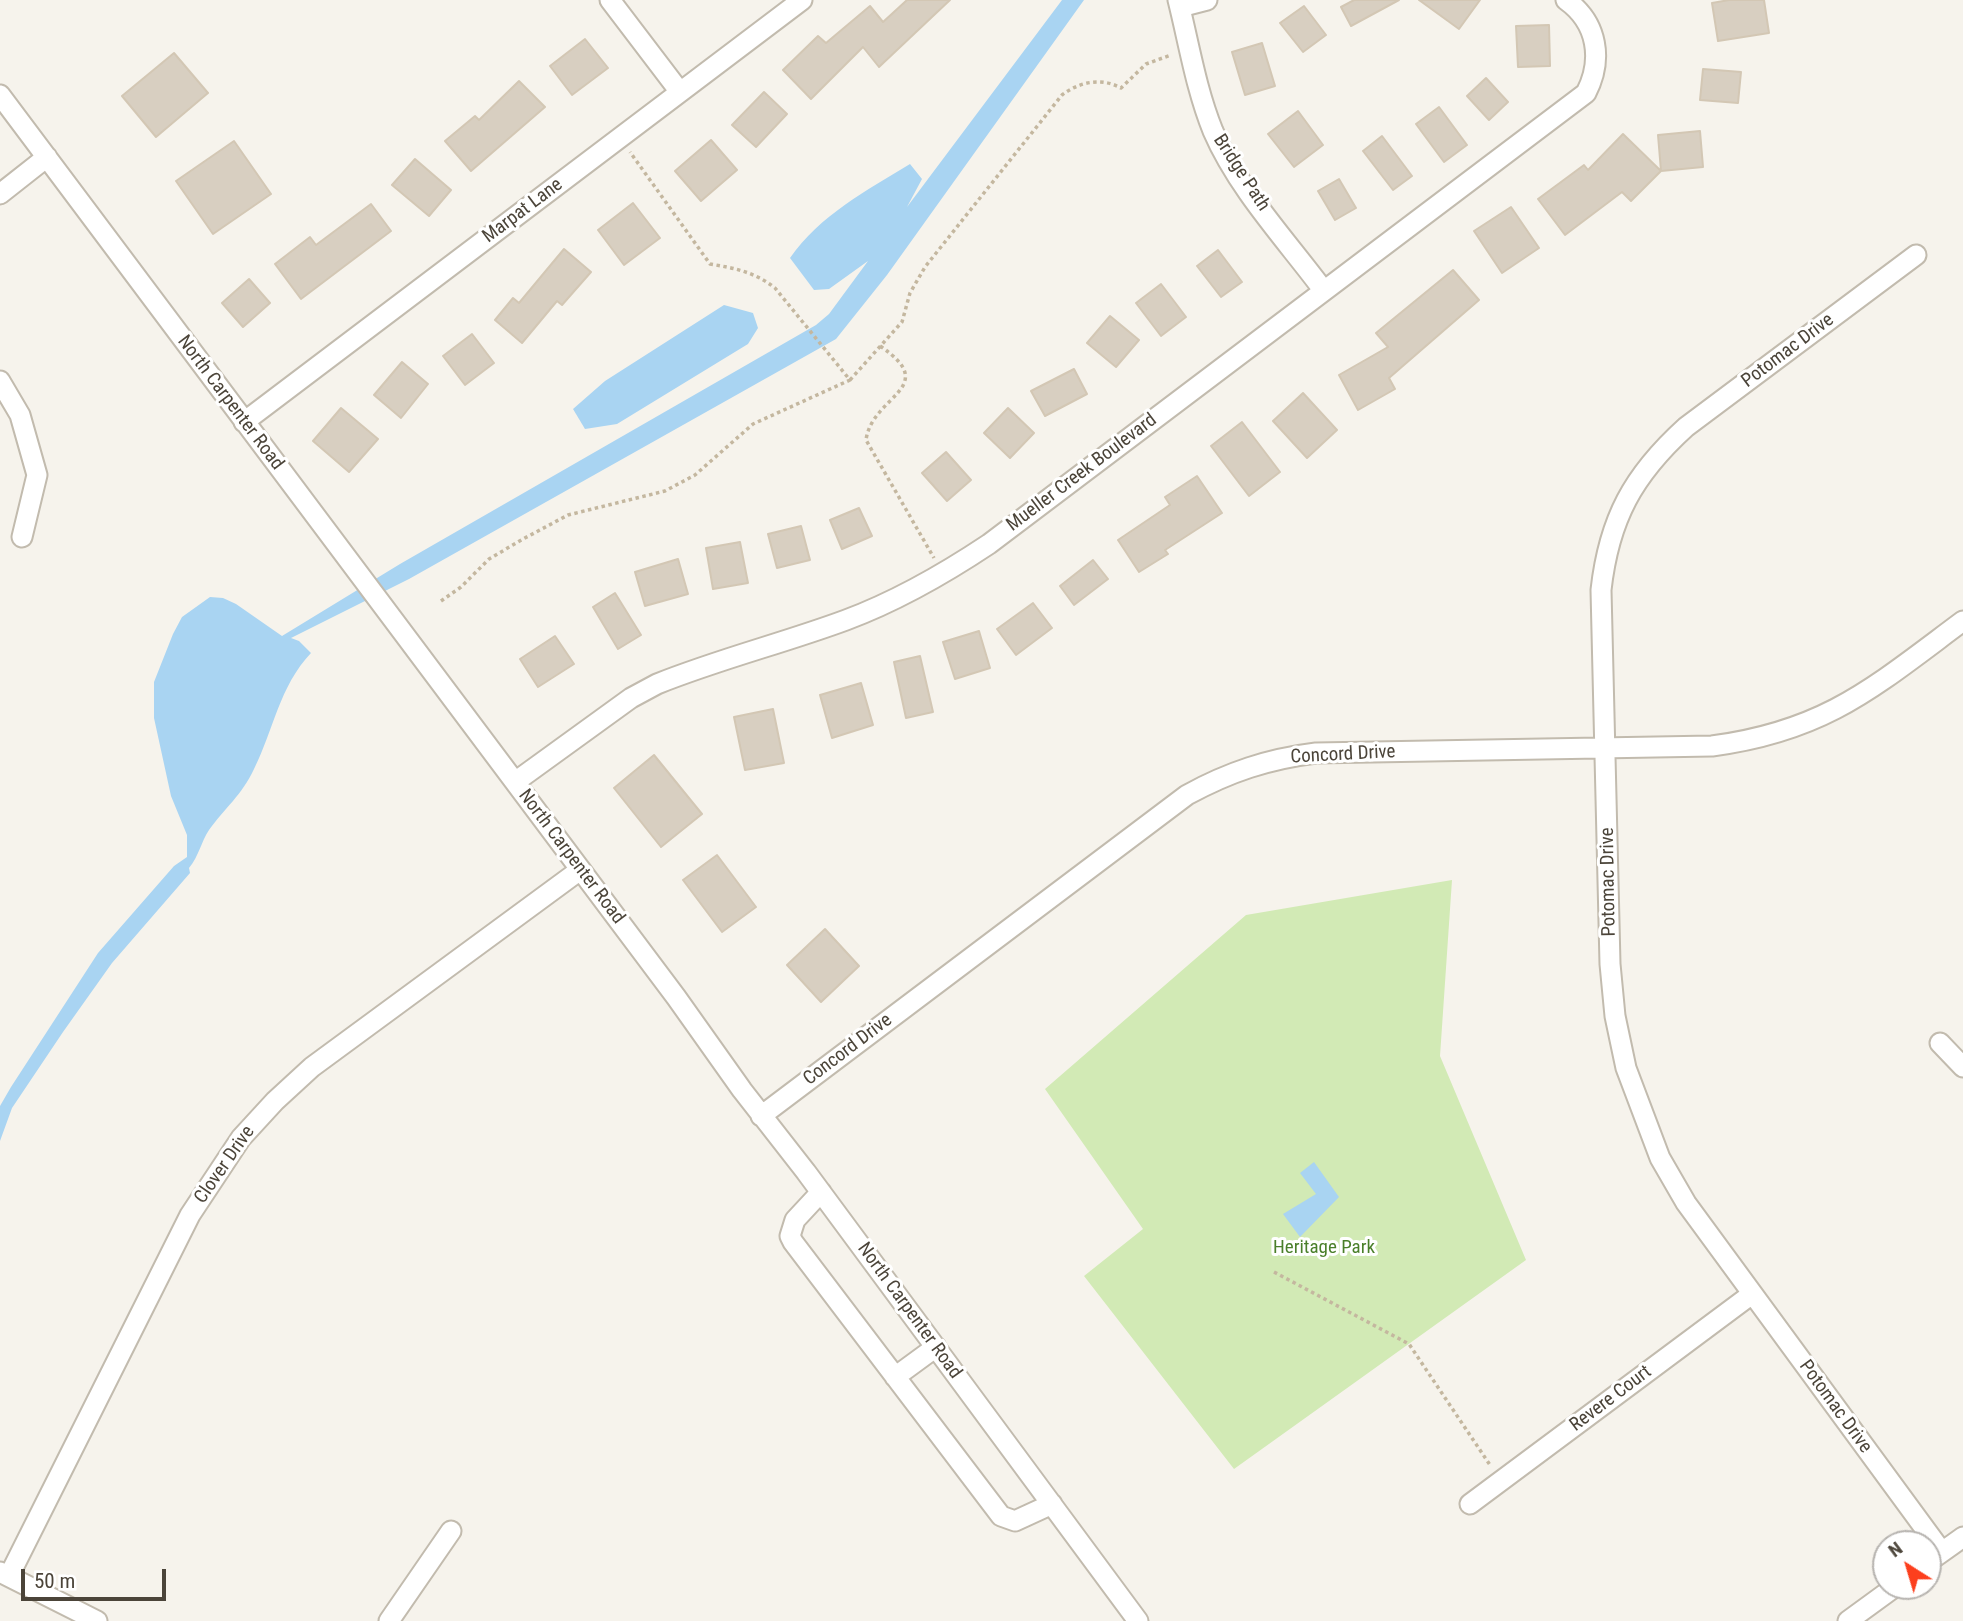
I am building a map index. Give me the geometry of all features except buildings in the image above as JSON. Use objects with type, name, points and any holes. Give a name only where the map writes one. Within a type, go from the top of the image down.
[{"type":"street","points":[[610,0],[680,92]]},
{"type":"street","name":"Marpat Lane","points":[[244,422],[802,0]]},
{"type":"street","points":[[1179,3],[1207,0]]},
{"type":"street","name":"Mueller Creek Boulevard","points":[[515,782],[631,698],[657,684],[846,620],[893,600],[989,544],[1586,93],[1595,75],[1597,53],[1592,31],[1576,7],[1566,0]]},
{"type":"street","name":"Bridge Path","points":[[1179,3],[1202,102],[1229,162],[1324,291]]},
{"type":"street","name":"North Carpenter Road","points":[[0,95],[515,782],[761,1116],[821,1192],[1138,1621]]},
{"type":"street","points":[[0,194],[47,157]]},
{"type":"street","name":"Potomac Drive","points":[[1916,255],[1686,427],[1661,450],[1639,476],[1612,530],[1601,590],[1610,964],[1615,1016],[1626,1068],[1660,1158],[1686,1203],[1916,1530]]},
{"type":"street","points":[[0,382],[20,415],[37,475],[22,537]]},
{"type":"street","name":"Concord Drive","points":[[761,1116],[1187,794],[1220,777],[1251,765],[1316,753],[1712,746],[1783,733],[1855,700],[1963,621]]},
{"type":"street","name":"Clover Drive","points":[[5,1574],[190,1215],[241,1138],[312,1067],[580,870]]},
{"type":"street","points":[[1940,1043],[1963,1067]]},
{"type":"street","points":[[821,1192],[795,1220],[790,1236],[1000,1516],[1015,1521],[1052,1504]]},
{"type":"street","name":"Revere Court","points":[[1470,1504],[1752,1294]]},
{"type":"street","points":[[895,1377],[936,1347]]},
{"type":"street","points":[[389,1621],[452,1531]]},
{"type":"street","points":[[1942,1552],[1963,1537]]},
{"type":"street","points":[[5,1574],[97,1621]]},
{"type":"street","points":[[1848,1621],[1877,1600]]},
{"type":"path","points":[[441,600],[461,587],[489,559],[568,515],[665,491],[695,475],[753,424],[850,380],[902,322],[910,293],[925,267],[1062,96],[1072,88],[1089,83],[1102,82],[1121,88],[1146,64],[1190,51]]},
{"type":"path","points":[[620,138],[710,264],[762,278],[775,288],[850,380]]},
{"type":"path","points":[[880,346],[902,363],[907,372],[906,382],[878,414],[866,440],[943,573]]},
{"type":"path","points":[[1274,1272],[1409,1344],[1501,1481]]},
{"type":"green space","name":"Heritage Park","points":[[1452,880],[1440,1056],[1526,1260],[1234,1469],[1084,1276],[1143,1229],[1045,1089],[1246,915]]},
{"type":"water","points":[[1062,0],[1084,0],[887,275],[836,339],[409,579],[291,638],[299,641],[311,653],[284,694],[249,778],[209,830],[189,868],[190,873],[112,963],[63,1032],[12,1108],[0,1141],[0,1106],[98,953],[174,866],[187,857],[187,835],[171,796],[154,718],[154,682],[182,617],[210,597],[223,598],[282,636],[400,564],[816,325],[829,314],[868,261],[829,289],[814,290],[790,258],[830,216],[910,164],[922,179],[907,207]]},
{"type":"water","points":[[724,305],[753,313],[758,328],[748,344],[617,424],[585,429],[573,409],[605,381]]},
{"type":"water","points":[[1314,1162],[1339,1197],[1300,1237],[1283,1214],[1316,1194],[1300,1173]]}]
